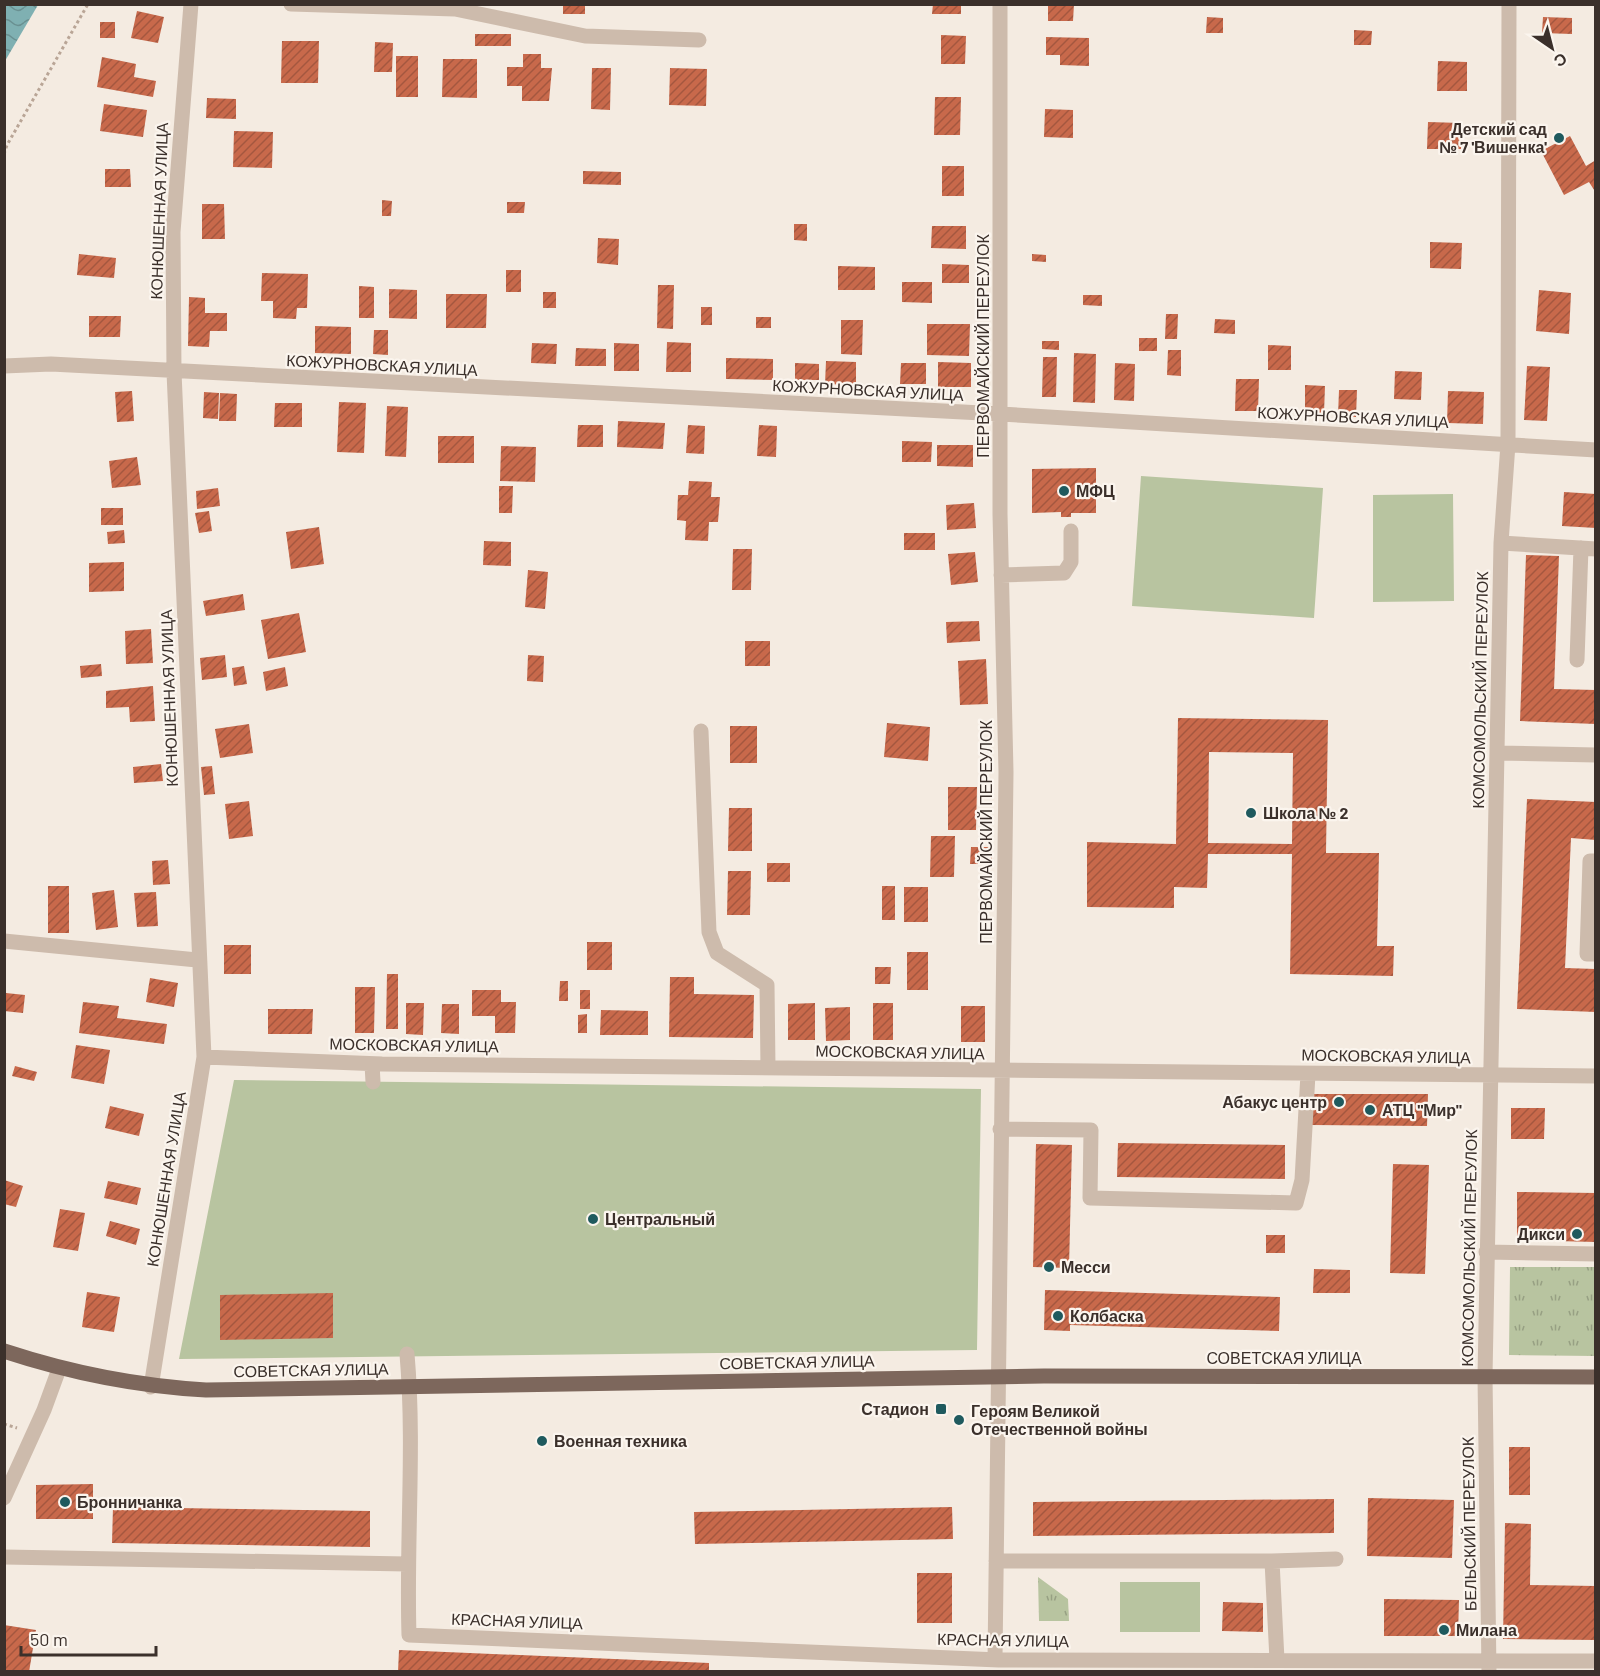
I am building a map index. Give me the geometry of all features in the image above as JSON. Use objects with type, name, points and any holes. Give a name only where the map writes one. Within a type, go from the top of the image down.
[{"type":"main road","name":"СОВЕТСКАЯ УЛИЦА","points":[[4,1351],[58,1369],[151,1387],[206,1390],[997,1377],[1596,1377]]},
{"type":"street","name":"КОНЮШЕННАЯ УЛИЦА","points":[[151,1387],[204,1057],[174,372],[173,231],[191,4]]},
{"type":"street","points":[[291,4],[455,7],[585,36],[699,40]]},
{"type":"street","name":"ПЕРВОМАЙСКИЙ ПЕРЕУЛОК","points":[[995,1659],[1005,795],[1001,575],[1000,4]]},
{"type":"street","name":"КОМСОМОЛЬСКИЙ ПЕРЕУЛОК","points":[[1485,1376],[1489,1075],[1502,543],[1508,444],[1509,4]]},
{"type":"street","name":"КОЖУРНОВСКАЯ УЛИЦА","points":[[4,366],[51,364],[1001,414],[1596,450]]},
{"type":"street","points":[[1001,575],[1064,573],[1071,562],[1071,531]]},
{"type":"street","points":[[1502,543],[1588,549],[1577,660]]},
{"type":"street","points":[[701,731],[709,932],[717,953],[768,985],[768,1068]]},
{"type":"street","points":[[1497,753],[1596,755]]},
{"type":"street","points":[[1596,861],[1590,861],[1587,954],[1596,954]]},
{"type":"street","points":[[4,941],[198,960]]},
{"type":"street","name":"МОСКОВСКАЯ УЛИЦА","points":[[204,1057],[372,1064],[1596,1076]]},
{"type":"street","points":[[372,1064],[373,1082]]},
{"type":"street","points":[[1000,1129],[1091,1130],[1090,1198],[1296,1203],[1302,1180],[1302,1147],[1308,1074]]},
{"type":"street","points":[[1486,1252],[1596,1254]]},
{"type":"street","points":[[4,1557],[407,1564],[410,1385],[407,1354]]},
{"type":"street","points":[[4,1498],[44,1410],[58,1369]]},
{"type":"street","name":"БЕЛЬСКИЙ ПЕРЕУЛОК","points":[[1485,1376],[1489,1666]]},
{"type":"street","points":[[996,1561],[1336,1559]]},
{"type":"street","points":[[1270,1664],[1272,1561]]},
{"type":"street","name":"КРАСНАЯ УЛИЦА","points":[[407,1564],[409,1635],[995,1659],[1489,1666],[1596,1661]]},
{"type":"path","points":[[4,154],[12,135],[88,4]]},
{"type":"green space","points":[[1141,476],[1323,488],[1314,618],[1132,606]]},
{"type":"green space","points":[[1453,494],[1454,601],[1373,602],[1373,495]]},
{"type":"green space","name":"Центральный","points":[[234,1080],[981,1089],[977,1350],[179,1359]]},
{"type":"green space","points":[[1510,1267],[1595,1267],[1595,1356],[1509,1355]]},
{"type":"green space","points":[[1038,1577],[1068,1599],[1069,1621],[1039,1621]]},
{"type":"green space","points":[[1120,1582],[1200,1582],[1200,1632],[1120,1632]]},
{"type":"water","points":[[4,5],[38,5],[5,61]]},
{"type":"building","points":[[563,4],[585,4],[585,14],[563,14]]},
{"type":"building","points":[[933,4],[961,4],[961,14],[932,14]]},
{"type":"building","points":[[1048,4],[1074,4],[1073,21],[1048,21]]},
{"type":"building","points":[[137,11],[164,17],[158,43],[131,38]]},
{"type":"building","points":[[1207,17],[1223,18],[1223,33],[1206,33]]},
{"type":"building","points":[[1543,17],[1572,18],[1572,34],[1542,33]]},
{"type":"building","points":[[100,22],[115,22],[115,38],[100,38]]},
{"type":"building","points":[[1354,30],[1372,31],[1371,45],[1354,45]]},
{"type":"building","points":[[475,34],[511,34],[511,46],[475,46]]},
{"type":"building","points":[[941,35],[966,36],[965,64],[941,64]]},
{"type":"building","points":[[1046,37],[1089,38],[1089,66],[1060,65],[1060,55],[1046,55]]},
{"type":"building","points":[[282,41],[319,41],[318,83],[281,83]]},
{"type":"building","points":[[375,42],[393,43],[392,72],[374,72]]},
{"type":"building","points":[[523,54],[541,54],[541,68],[552,68],[549,101],[522,101],[522,86],[507,86],[507,67],[523,67]]},
{"type":"building","points":[[396,56],[418,56],[418,97],[396,97]]},
{"type":"building","points":[[102,57],[136,64],[134,77],[156,81],[153,97],[97,87]]},
{"type":"building","points":[[443,59],[477,59],[477,98],[442,97]]},
{"type":"building","points":[[1438,61],[1467,62],[1467,91],[1437,91]]},
{"type":"building","points":[[592,68],[611,68],[610,110],[591,109]]},
{"type":"building","points":[[670,68],[707,69],[706,106],[669,105]]},
{"type":"building","points":[[935,97],[961,97],[960,135],[934,135]]},
{"type":"building","points":[[207,98],[236,99],[236,119],[206,118]]},
{"type":"building","points":[[104,104],[147,110],[143,137],[100,131]]},
{"type":"building","points":[[1045,109],[1073,110],[1073,138],[1044,137]]},
{"type":"building","points":[[1428,122],[1461,123],[1461,149],[1427,149]]},
{"type":"building","points":[[234,131],[273,132],[272,168],[233,167]]},
{"type":"building","points":[[1570,136],[1586,166],[1596,160],[1596,193],[1589,182],[1564,195],[1541,151]]},
{"type":"building","points":[[942,166],[964,166],[964,196],[942,196]]},
{"type":"building","points":[[105,169],[130,169],[131,187],[105,187]]},
{"type":"building","points":[[583,171],[621,172],[621,185],[583,184]]},
{"type":"building","points":[[382,200],[392,201],[391,216],[382,216]]},
{"type":"building","points":[[507,202],[525,202],[524,213],[507,213]]},
{"type":"building","points":[[202,204],[224,204],[225,239],[202,239]]},
{"type":"building","points":[[794,224],[807,224],[807,241],[794,240]]},
{"type":"building","points":[[932,226],[966,226],[966,249],[931,248]]},
{"type":"building","points":[[598,238],[619,239],[618,265],[597,263]]},
{"type":"building","points":[[1430,242],[1462,243],[1461,269],[1430,268]]},
{"type":"building","points":[[79,254],[116,258],[114,278],[77,275]]},
{"type":"building","points":[[1032,254],[1046,255],[1046,262],[1032,261]]},
{"type":"building","points":[[942,264],[969,265],[969,283],[942,283]]},
{"type":"building","points":[[838,266],[875,267],[875,290],[838,290]]},
{"type":"building","points":[[506,270],[521,270],[521,292],[506,292]]},
{"type":"building","points":[[262,273],[308,274],[307,308],[297,308],[296,319],[273,318],[273,301],[261,301]]},
{"type":"building","points":[[902,282],[932,282],[932,303],[902,302]]},
{"type":"building","points":[[658,285],[674,285],[673,329],[657,328]]},
{"type":"building","points":[[359,286],[374,287],[374,318],[359,318]]},
{"type":"building","points":[[389,289],[417,290],[417,319],[389,318]]},
{"type":"building","points":[[1539,290],[1571,293],[1569,334],[1536,331]]},
{"type":"building","points":[[543,292],[556,292],[556,308],[543,308]]},
{"type":"building","points":[[446,294],[487,294],[486,328],[446,328]]},
{"type":"building","points":[[1083,295],[1102,295],[1102,306],[1083,305]]},
{"type":"building","points":[[189,297],[205,298],[205,313],[227,313],[227,331],[210,331],[209,347],[188,346]]},
{"type":"building","points":[[701,307],[712,307],[712,325],[701,325]]},
{"type":"building","points":[[1166,314],[1178,314],[1177,339],[1165,339]]},
{"type":"building","points":[[89,316],[121,316],[120,337],[89,337]]},
{"type":"building","points":[[756,317],[771,317],[771,328],[756,328]]},
{"type":"building","points":[[1215,319],[1235,320],[1235,334],[1214,333]]},
{"type":"building","points":[[841,320],[863,320],[862,355],[841,354]]},
{"type":"building","points":[[927,324],[970,324],[969,356],[927,355]]},
{"type":"building","points":[[315,326],[351,327],[351,354],[315,353]]},
{"type":"building","points":[[374,330],[388,330],[388,355],[373,354]]},
{"type":"building","points":[[1139,338],[1157,338],[1157,351],[1139,351]]},
{"type":"building","points":[[1042,341],[1059,341],[1059,350],[1042,349]]},
{"type":"building","points":[[667,342],[691,343],[691,372],[666,372]]},
{"type":"building","points":[[532,343],[557,344],[556,364],[531,363]]},
{"type":"building","points":[[614,343],[639,344],[639,371],[614,371]]},
{"type":"building","points":[[1268,345],[1291,346],[1291,370],[1268,370]]},
{"type":"building","points":[[576,348],[606,349],[606,366],[575,366]]},
{"type":"building","points":[[1168,350],[1181,350],[1181,376],[1167,375]]},
{"type":"building","points":[[1074,353],[1096,354],[1095,403],[1073,402]]},
{"type":"building","points":[[1043,357],[1057,357],[1056,397],[1042,397]]},
{"type":"building","points":[[726,358],[773,359],[773,380],[726,379]]},
{"type":"building","points":[[826,361],[856,362],[856,385],[825,384]]},
{"type":"building","points":[[938,362],[971,363],[971,387],[938,387]]},
{"type":"building","points":[[795,363],[819,364],[819,380],[795,380]]},
{"type":"building","points":[[901,363],[926,363],[926,384],[900,384]]},
{"type":"building","points":[[1115,363],[1135,364],[1134,401],[1114,400]]},
{"type":"building","points":[[1527,366],[1550,367],[1547,421],[1524,420]]},
{"type":"building","points":[[1395,371],[1422,372],[1421,400],[1394,399]]},
{"type":"building","points":[[1236,379],[1259,379],[1258,411],[1235,411]]},
{"type":"building","points":[[1305,385],[1325,386],[1324,413],[1305,412]]},
{"type":"building","points":[[1339,390],[1357,390],[1356,417],[1338,416]]},
{"type":"building","points":[[132,391],[134,421],[117,422],[115,392]]},
{"type":"building","points":[[1448,391],[1484,392],[1483,424],[1447,423]]},
{"type":"building","points":[[204,392],[219,393],[218,419],[203,418]]},
{"type":"building","points":[[220,393],[237,394],[236,421],[219,421]]},
{"type":"building","points":[[339,402],[366,403],[364,453],[337,452]]},
{"type":"building","points":[[275,403],[302,403],[302,427],[274,427]]},
{"type":"building","points":[[387,406],[408,407],[406,457],[385,456]]},
{"type":"building","points":[[618,421],[665,423],[663,449],[617,447]]},
{"type":"building","points":[[578,425],[603,425],[603,447],[577,447]]},
{"type":"building","points":[[688,425],[705,426],[704,454],[686,453]]},
{"type":"building","points":[[759,425],[777,426],[776,457],[757,456]]},
{"type":"building","points":[[438,436],[474,436],[474,463],[438,463]]},
{"type":"building","points":[[902,441],[932,442],[931,462],[902,462]]},
{"type":"building","points":[[937,445],[973,445],[973,467],[937,466]]},
{"type":"building","points":[[501,446],[536,447],[535,482],[500,481]]},
{"type":"building","points":[[137,457],[141,485],[112,488],[109,461]]},
{"type":"building","name":"МФЦ","points":[[1096,468],[1096,513],[1071,513],[1071,517],[1061,517],[1061,512],[1032,513],[1032,469]]},
{"type":"building","points":[[689,481],[712,482],[711,497],[720,497],[718,522],[709,522],[708,541],[685,540],[686,521],[677,520],[678,495],[688,495]]},
{"type":"building","points":[[499,486],[513,486],[512,513],[499,513]]},
{"type":"building","points":[[218,488],[220,506],[197,509],[196,491]]},
{"type":"building","points":[[1564,492],[1596,494],[1596,528],[1562,526]]},
{"type":"building","points":[[974,503],[976,528],[947,530],[946,505]]},
{"type":"building","points":[[101,508],[123,508],[123,525],[101,525]]},
{"type":"building","points":[[209,511],[212,531],[199,533],[195,513]]},
{"type":"building","points":[[319,527],[324,564],[291,569],[286,532]]},
{"type":"building","points":[[124,530],[125,543],[108,544],[107,532]]},
{"type":"building","points":[[904,533],[935,533],[935,550],[904,550]]},
{"type":"building","points":[[484,541],[511,542],[511,566],[483,565]]},
{"type":"building","points":[[733,549],[752,549],[751,590],[732,590]]},
{"type":"building","points":[[975,552],[978,582],[951,585],[948,554]]},
{"type":"building","points":[[1526,555],[1559,556],[1554,689],[1596,690],[1596,724],[1520,721]]},
{"type":"building","points":[[124,562],[124,591],[89,592],[89,563]]},
{"type":"building","points":[[528,570],[548,572],[545,609],[525,607]]},
{"type":"building","points":[[243,594],[245,610],[206,616],[203,601]]},
{"type":"building","points":[[299,613],[306,652],[268,659],[261,620]]},
{"type":"building","points":[[979,621],[980,641],[947,643],[946,622]]},
{"type":"building","points":[[151,629],[153,663],[126,664],[125,631]]},
{"type":"building","points":[[745,641],[770,641],[770,666],[745,666]]},
{"type":"building","points":[[225,655],[227,677],[202,680],[200,658]]},
{"type":"building","points":[[528,655],[544,656],[543,682],[527,681]]},
{"type":"building","points":[[986,659],[988,704],[960,705],[958,661]]},
{"type":"building","points":[[101,664],[102,676],[81,678],[80,666]]},
{"type":"building","points":[[244,666],[247,684],[234,686],[232,668]]},
{"type":"building","points":[[285,667],[288,686],[266,691],[263,672]]},
{"type":"building","points":[[153,686],[155,721],[130,722],[129,707],[106,708],[106,691]]},
{"type":"building","points":[[1178,718],[1328,720],[1326,853],[1379,853],[1377,946],[1394,946],[1393,976],[1290,974],[1292,854],[1208,854],[1207,888],[1174,887],[1174,908],[1087,907],[1087,842],[1176,844]],"holes":[[[1209,752],[1293,753],[1292,844],[1208,843]]]},
{"type":"building","points":[[887,723],[930,727],[928,761],[884,757]]},
{"type":"building","points":[[249,724],[253,753],[220,758],[215,729]]},
{"type":"building","points":[[730,726],[757,726],[757,763],[730,763]]},
{"type":"building","points":[[161,764],[163,781],[134,783],[133,767]]},
{"type":"building","points":[[212,766],[215,794],[204,795],[201,767]]},
{"type":"building","points":[[948,787],[977,787],[976,830],[948,830]]},
{"type":"building","points":[[1527,799],[1596,802],[1596,840],[1571,838],[1565,968],[1596,969],[1596,1012],[1517,1009]]},
{"type":"building","points":[[249,801],[253,836],[229,839],[225,804]]},
{"type":"building","points":[[729,808],[752,808],[752,851],[728,851]]},
{"type":"building","points":[[931,836],[955,836],[954,877],[930,877]]},
{"type":"building","points":[[971,847],[992,847],[992,864],[970,864]]},
{"type":"building","points":[[168,860],[170,884],[153,885],[152,861]]},
{"type":"building","points":[[767,863],[790,863],[790,882],[767,882]]},
{"type":"building","points":[[728,871],[751,871],[750,915],[727,915]]},
{"type":"building","points":[[48,886],[69,886],[69,933],[48,933]]},
{"type":"building","points":[[882,886],[895,886],[895,920],[882,920]]},
{"type":"building","points":[[904,887],[928,887],[928,922],[904,922]]},
{"type":"building","points":[[114,890],[118,927],[96,930],[92,893]]},
{"type":"building","points":[[156,892],[158,926],[137,927],[134,893]]},
{"type":"building","points":[[587,942],[612,942],[612,970],[587,970]]},
{"type":"building","points":[[224,945],[251,945],[251,974],[224,974]]},
{"type":"building","points":[[907,952],[928,952],[928,990],[907,990]]},
{"type":"building","points":[[875,967],[891,967],[890,984],[875,984]]},
{"type":"building","points":[[387,974],[398,974],[398,1029],[386,1029]]},
{"type":"building","points":[[670,977],[694,977],[694,994],[754,995],[753,1038],[669,1037]]},
{"type":"building","points":[[150,978],[178,983],[174,1007],[146,1002]]},
{"type":"building","points":[[560,981],[568,981],[568,1001],[559,1001]]},
{"type":"building","points":[[355,987],[375,987],[374,1033],[355,1033]]},
{"type":"building","points":[[472,990],[501,990],[501,1002],[516,1002],[515,1033],[495,1033],[495,1016],[472,1016]]},
{"type":"building","points":[[580,990],[590,990],[590,1009],[580,1009]]},
{"type":"building","points":[[6,993],[25,995],[23,1013],[4,1011]]},
{"type":"building","points":[[83,1002],[119,1006],[117,1018],[167,1024],[164,1044],[79,1033]]},
{"type":"building","points":[[406,1003],[424,1003],[423,1035],[406,1034]]},
{"type":"building","points":[[815,1003],[815,1040],[788,1040],[788,1004]]},
{"type":"building","points":[[873,1003],[893,1003],[893,1040],[873,1040]]},
{"type":"building","points":[[442,1004],[459,1004],[459,1034],[441,1033]]},
{"type":"building","points":[[961,1006],[985,1006],[985,1042],[961,1042]]},
{"type":"building","points":[[850,1007],[850,1040],[826,1041],[825,1008]]},
{"type":"building","points":[[268,1009],[313,1009],[312,1034],[268,1034]]},
{"type":"building","points":[[601,1010],[648,1011],[648,1035],[600,1035]]},
{"type":"building","points":[[587,1014],[587,1033],[578,1033],[578,1015]]},
{"type":"building","points":[[76,1045],[110,1050],[104,1084],[71,1078]]},
{"type":"building","points":[[15,1066],[37,1072],[34,1081],[12,1076]]},
{"type":"building","name":"АТЦ \"Мир\"","points":[[1312,1094],[1428,1094],[1427,1126],[1312,1125]]},
{"type":"building","points":[[110,1106],[144,1114],[139,1136],[105,1128]]},
{"type":"building","points":[[1511,1108],[1545,1108],[1544,1139],[1511,1139]]},
{"type":"building","points":[[1118,1143],[1285,1145],[1285,1179],[1117,1177]]},
{"type":"building","points":[[1036,1144],[1072,1145],[1069,1268],[1033,1267]]},
{"type":"building","points":[[1393,1164],[1429,1165],[1425,1274],[1390,1273]]},
{"type":"building","points":[[4,1180],[23,1186],[16,1207],[4,1204]]},
{"type":"building","points":[[108,1181],[141,1188],[137,1205],[104,1198]]},
{"type":"building","points":[[1517,1192],[1596,1193],[1596,1242],[1517,1240]]},
{"type":"building","points":[[60,1209],[85,1213],[78,1251],[53,1247]]},
{"type":"building","points":[[110,1221],[140,1229],[136,1245],[106,1236]]},
{"type":"building","points":[[1266,1235],[1285,1235],[1285,1253],[1266,1253]]},
{"type":"building","points":[[1314,1269],[1350,1270],[1350,1293],[1313,1293]]},
{"type":"building","points":[[1045,1290],[1280,1297],[1279,1331],[1070,1325],[1070,1331],[1044,1330]]},
{"type":"building","points":[[87,1292],[120,1297],[114,1332],[82,1327]]},
{"type":"building","points":[[333,1293],[333,1338],[220,1340],[220,1295]]},
{"type":"building","points":[[1509,1447],[1530,1447],[1530,1495],[1509,1495]]},
{"type":"building","name":"Бронничанка","points":[[93,1484],[93,1519],[36,1519],[36,1485]]},
{"type":"building","points":[[1368,1498],[1454,1500],[1452,1558],[1367,1556]]},
{"type":"building","points":[[1334,1499],[1334,1533],[1033,1536],[1033,1502]]},
{"type":"building","points":[[113,1507],[370,1511],[370,1547],[112,1543]]},
{"type":"building","points":[[952,1507],[953,1539],[695,1544],[694,1512]]},
{"type":"building","points":[[1505,1523],[1531,1524],[1530,1585],[1596,1586],[1596,1640],[1503,1639]]},
{"type":"building","points":[[917,1573],[952,1573],[952,1623],[917,1623]]},
{"type":"building","points":[[1384,1599],[1459,1600],[1458,1636],[1384,1636]]},
{"type":"building","points":[[1223,1602],[1263,1603],[1263,1632],[1222,1631]]},
{"type":"building","points":[[4,1625],[36,1630],[29,1672],[4,1672]]},
{"type":"building","points":[[399,1650],[709,1663],[709,1672],[398,1672]]},
{"type":"place","name":"Детский сад № 7 'Вишенка'","points":[[1559,138]]},
{"type":"place","name":"МФЦ","points":[[1064,491]]},
{"type":"place","name":"Школа № 2","points":[[1251,813]]},
{"type":"place","name":"Абакус центр","points":[[1339,1102]]},
{"type":"place","name":"АТЦ \"Мир\"","points":[[1370,1110]]},
{"type":"place","name":"Центральный","points":[[593,1219]]},
{"type":"place","name":"Дикси","points":[[1577,1234]]},
{"type":"place","name":"Месси","points":[[1049,1267]]},
{"type":"place","name":"Колбаска","points":[[1058,1316]]},
{"type":"place","name":"Стадион","points":[[941,1409]]},
{"type":"place","name":"Героям Великой Отечественной войны","points":[[959,1420]]},
{"type":"place","name":"Военная техника","points":[[542,1441]]},
{"type":"place","name":"Бронничанка","points":[[65,1502]]},
{"type":"place","name":"Милана","points":[[1444,1630]]}]
